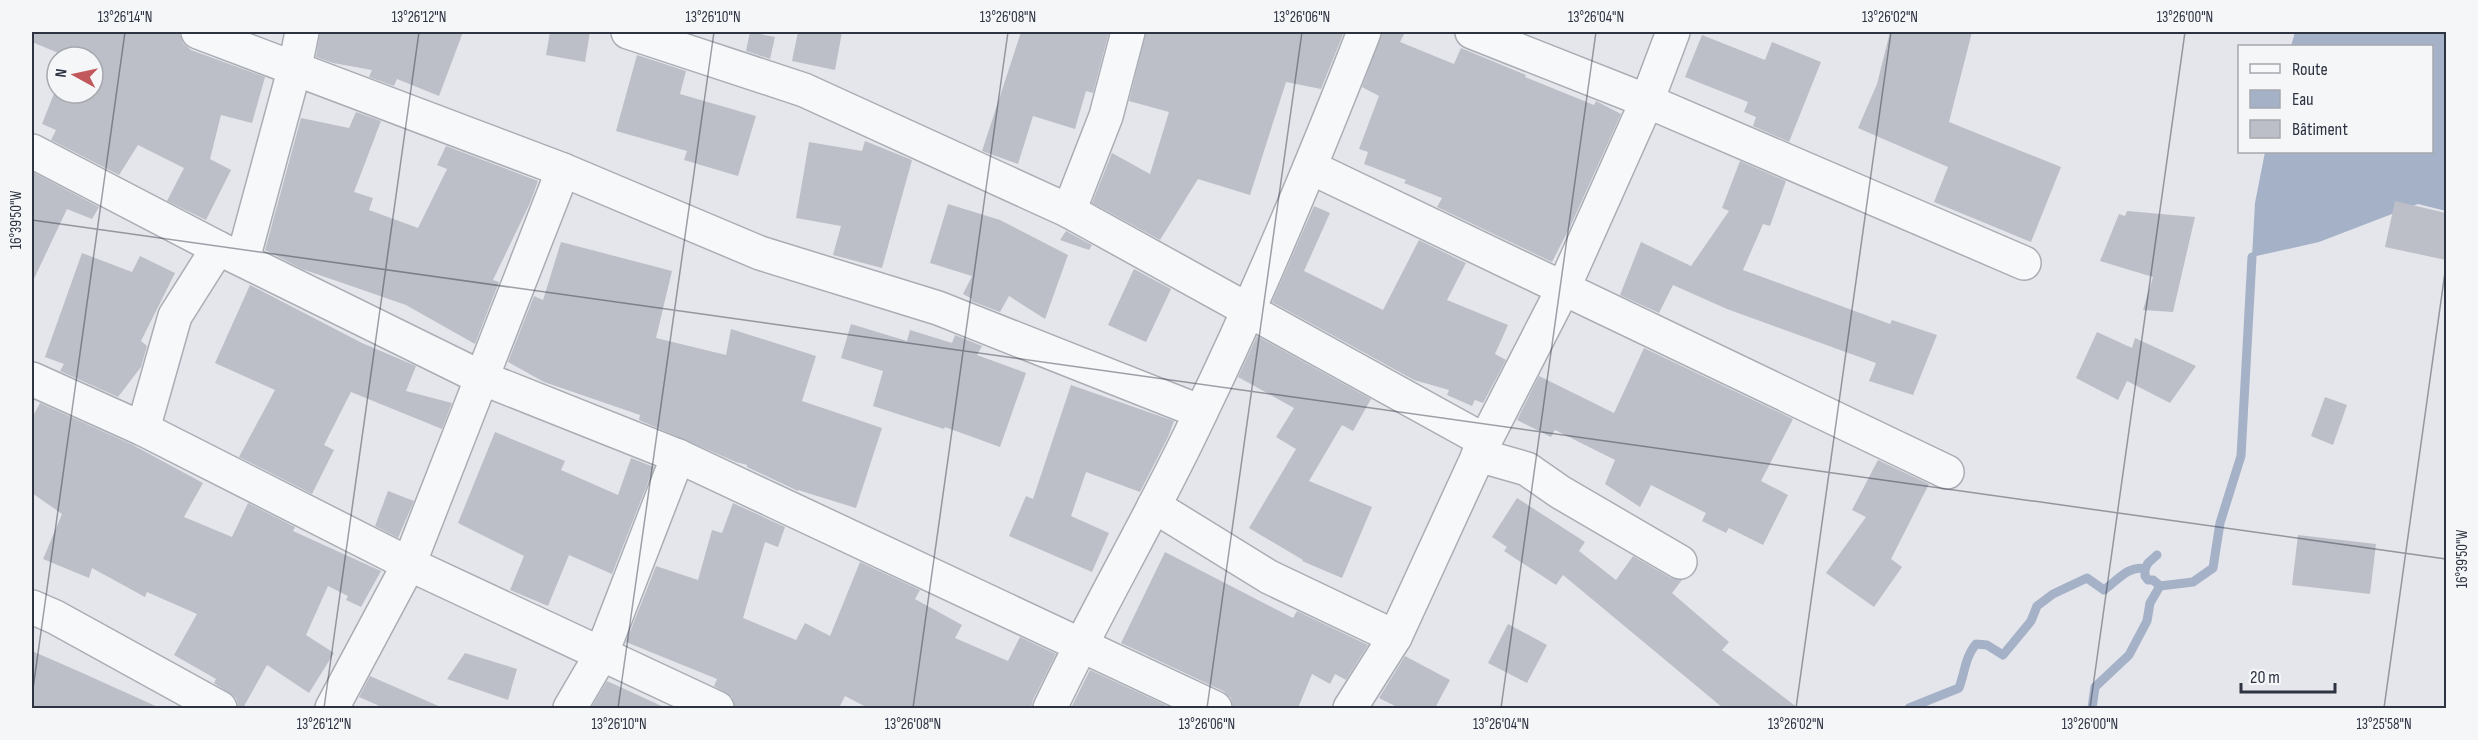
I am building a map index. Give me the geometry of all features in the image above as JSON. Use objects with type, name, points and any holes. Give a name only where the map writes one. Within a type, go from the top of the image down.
[{"type":"street","points":[[198,32],[563,170],[760,253],[938,308],[1202,412]]},
{"type":"street","points":[[143,429],[175,316],[230,253],[295,67],[302,32]]},
{"type":"street","points":[[628,32],[804,90],[1069,211],[1248,309],[1481,448],[1527,469],[1579,504],[1680,562]]},
{"type":"street","points":[[1069,211],[1106,116],[1128,32]]},
{"type":"street","points":[[1050,708],[1080,645],[1202,412],[1312,168],[1365,32]]},
{"type":"street","points":[[1472,32],[1647,101],[2024,263]]},
{"type":"street","points":[[1350,708],[1395,637],[1481,448],[1563,289],[1647,101],[1673,32]]},
{"type":"street","points":[[32,151],[230,253],[482,378],[678,456],[1215,708]]},
{"type":"street","points":[[1312,168],[1947,472]]},
{"type":"street","points":[[332,708],[409,564],[563,170]]},
{"type":"street","points":[[32,379],[143,429],[409,564],[717,708]]},
{"type":"street","points":[[570,708],[601,655],[678,456]]},
{"type":"street","points":[[1154,506],[1269,577],[1395,637]]},
{"type":"street","points":[[32,607],[55,617],[220,708]]},
{"type":"water","points":[[2295,32],[2446,32],[2446,211],[2418,204],[2319,242],[2252,257],[2255,203],[2265,153],[2433,153],[2433,45],[2291,45]]},
{"type":"building","points":[[32,32],[174,32],[180,34],[183,43],[191,50],[265,77],[252,123],[221,115],[210,159],[231,170],[206,220],[167,201],[184,168],[138,145],[119,175],[51,140],[56,130],[42,124],[50,105],[105,105],[105,45],[45,45],[45,47],[32,42]]},
{"type":"building","points":[[320,32],[463,32],[439,96],[397,79],[394,86],[369,77],[372,70],[333,63],[316,57]]},
{"type":"building","points":[[550,32],[590,32],[585,62],[546,55]]},
{"type":"building","points":[[750,32],[775,37],[770,59],[746,51]]},
{"type":"building","points":[[798,32],[842,32],[835,70],[792,61]]},
{"type":"building","points":[[1021,32],[1109,32],[1093,93],[1086,91],[1075,129],[1033,116],[1018,164],[982,151]]},
{"type":"building","points":[[1146,32],[1344,32],[1321,89],[1286,82],[1250,195],[1198,179],[1160,240],[1092,203],[1112,153],[1150,174],[1169,112],[1129,101]]},
{"type":"building","points":[[1382,32],[1405,32],[1400,42],[1454,64],[1461,48],[1594,105],[1596,101],[1621,114],[1552,262],[1437,207],[1442,198],[1404,183],[1406,180],[1364,164],[1368,152],[1359,149],[1379,96],[1362,87]]},
{"type":"building","points":[[1890,32],[1972,32],[1949,122],[2061,167],[2031,242],[1934,202],[1948,167],[1858,128],[1877,84]]},
{"type":"building","points":[[1702,35],[1765,60],[1772,42],[1821,62],[1789,142],[1753,126],[1756,117],[1744,112],[1748,102],[1685,77]]},
{"type":"building","points":[[637,55],[686,71],[680,94],[756,116],[738,176],[684,160],[687,151],[616,131]]},
{"type":"building","points":[[356,112],[381,121],[354,192],[373,198],[369,210],[418,228],[447,169],[437,165],[446,146],[538,181],[530,203],[493,280],[499,282],[475,344],[406,305],[302,269],[265,250],[301,118],[349,128]]},
{"type":"building","points":[[865,141],[912,160],[882,268],[833,255],[841,226],[796,218],[809,142],[862,151]]},
{"type":"building","points":[[1740,161],[1786,181],[1770,226],[1763,224],[1743,270],[1890,324],[1892,320],[1937,335],[1913,395],[1869,381],[1876,363],[1727,309],[1673,285],[1659,313],[1620,295],[1641,242],[1691,266],[1729,211],[1722,208]]},
{"type":"building","points":[[33,172],[99,207],[92,219],[67,209],[32,283]]},
{"type":"building","points":[[2395,201],[2446,213],[2446,260],[2385,247]]},
{"type":"building","points":[[948,204],[1000,220],[1068,255],[1045,319],[1009,296],[1000,312],[971,301],[972,299],[963,294],[972,276],[930,263]]},
{"type":"building","points":[[1314,206],[1330,213],[1304,271],[1383,310],[1419,240],[1466,263],[1447,300],[1508,325],[1495,354],[1506,360],[1483,403],[1475,400],[1472,406],[1447,395],[1449,390],[1414,380],[1272,302]]},
{"type":"building","points":[[2127,211],[2195,217],[2173,312],[2143,310],[2153,277],[2100,261],[2119,214],[2125,216]]},
{"type":"building","points":[[1066,231],[1092,245],[1089,250],[1060,240]]},
{"type":"building","points":[[561,242],[672,271],[656,338],[726,355],[731,329],[816,356],[802,401],[882,428],[856,508],[798,491],[747,465],[639,420],[640,415],[544,382],[508,362],[534,296],[543,300]]},
{"type":"building","points":[[82,253],[132,272],[140,256],[175,273],[141,341],[147,346],[141,367],[118,397],[60,371],[64,364],[45,357]]},
{"type":"building","points":[[1134,269],[1171,289],[1146,342],[1108,325]]},
{"type":"building","points":[[250,285],[362,343],[416,366],[406,391],[452,403],[442,429],[351,392],[324,445],[334,450],[312,494],[239,457],[275,390],[215,363]]},
{"type":"building","points":[[851,324],[907,341],[910,330],[952,343],[955,335],[982,346],[977,355],[1026,373],[1000,447],[945,427],[944,429],[873,406],[883,371],[841,358]]},
{"type":"building","points":[[2097,332],[2132,348],[2135,338],[2196,366],[2170,403],[2127,381],[2118,400],[2076,378]]},
{"type":"building","points":[[1257,336],[1371,399],[1353,431],[1342,425],[1309,481],[1372,507],[1342,578],[1302,561],[1249,528],[1296,449],[1276,437],[1294,408],[1238,377]]},
{"type":"building","points":[[1644,348],[1793,419],[1761,481],[1788,495],[1763,545],[1729,528],[1726,533],[1702,521],[1706,513],[1651,485],[1640,507],[1605,484],[1615,460],[1555,430],[1551,437],[1517,420],[1539,376],[1614,413]]},
{"type":"building","points":[[1071,385],[1174,421],[1140,492],[1086,472],[1071,516],[1109,533],[1092,572],[1009,536],[1026,496],[1033,499]]},
{"type":"building","points":[[2325,397],[2347,405],[2333,445],[2311,436]]},
{"type":"building","points":[[40,403],[131,444],[203,483],[184,517],[232,537],[248,503],[295,527],[293,531],[381,571],[361,607],[346,600],[348,596],[328,586],[306,635],[334,653],[309,693],[267,665],[243,708],[239,708],[236,698],[214,683],[216,679],[174,655],[197,614],[147,592],[145,597],[92,568],[89,578],[43,559],[62,514],[32,493],[32,418]]},
{"type":"building","points":[[495,432],[565,461],[561,470],[618,495],[631,458],[654,467],[612,574],[569,555],[548,606],[510,590],[524,556],[458,523]]},
{"type":"building","points":[[1878,460],[1929,484],[1891,559],[1902,567],[1874,607],[1826,573],[1866,517],[1852,510]]},
{"type":"building","points":[[388,491],[414,501],[398,538],[375,526]]},
{"type":"building","points":[[1517,498],[1585,542],[1579,551],[1616,580],[1633,556],[1671,578],[1682,580],[1672,593],[1729,642],[1722,650],[1798,708],[1723,708],[1563,575],[1556,585],[1504,551],[1507,547],[1492,537]]},
{"type":"building","points":[[733,503],[785,527],[778,547],[765,542],[743,618],[796,640],[805,623],[830,636],[860,562],[920,590],[915,599],[962,625],[955,638],[1008,661],[1020,637],[1056,654],[1031,708],[868,708],[845,696],[839,708],[735,708],[732,697],[714,686],[717,679],[626,642],[656,566],[698,580],[712,530],[722,533]]},
{"type":"building","points":[[2298,535],[2376,544],[2370,594],[2292,585]]},
{"type":"building","points":[[1165,552],[1293,618],[1297,611],[1368,645],[1346,680],[1335,674],[1330,684],[1312,674],[1298,708],[1233,708],[1231,698],[1223,691],[1121,643]]},
{"type":"building","points":[[1508,624],[1547,645],[1527,683],[1488,663]]},
{"type":"building","points":[[32,651],[78,671],[160,708],[32,708]]},
{"type":"building","points":[[465,653],[517,669],[508,700],[447,679]]},
{"type":"building","points":[[1405,656],[1450,680],[1435,708],[1399,708],[1379,698]]},
{"type":"building","points":[[1090,670],[1172,708],[1071,708]]},
{"type":"building","points":[[370,676],[443,708],[384,708],[359,697]]},
{"type":"building","points":[[607,681],[666,708],[591,708]]},
{"type":"waterway","points":[[2092,708],[2095,687],[2129,655],[2147,621],[2150,603],[2160,586],[2193,582],[2213,568],[2220,523],[2241,456],[2252,257]]},
{"type":"waterway","points":[[2145,569],[2157,555]]},
{"type":"waterway","points":[[1909,708],[1959,688],[1967,659],[1976,644],[1987,645],[2003,655],[2031,621],[2037,606],[2053,594],[2087,578],[2104,590],[2128,571],[2139,568],[2145,569],[2145,576],[2148,580],[2153,580],[2160,586]]}]
